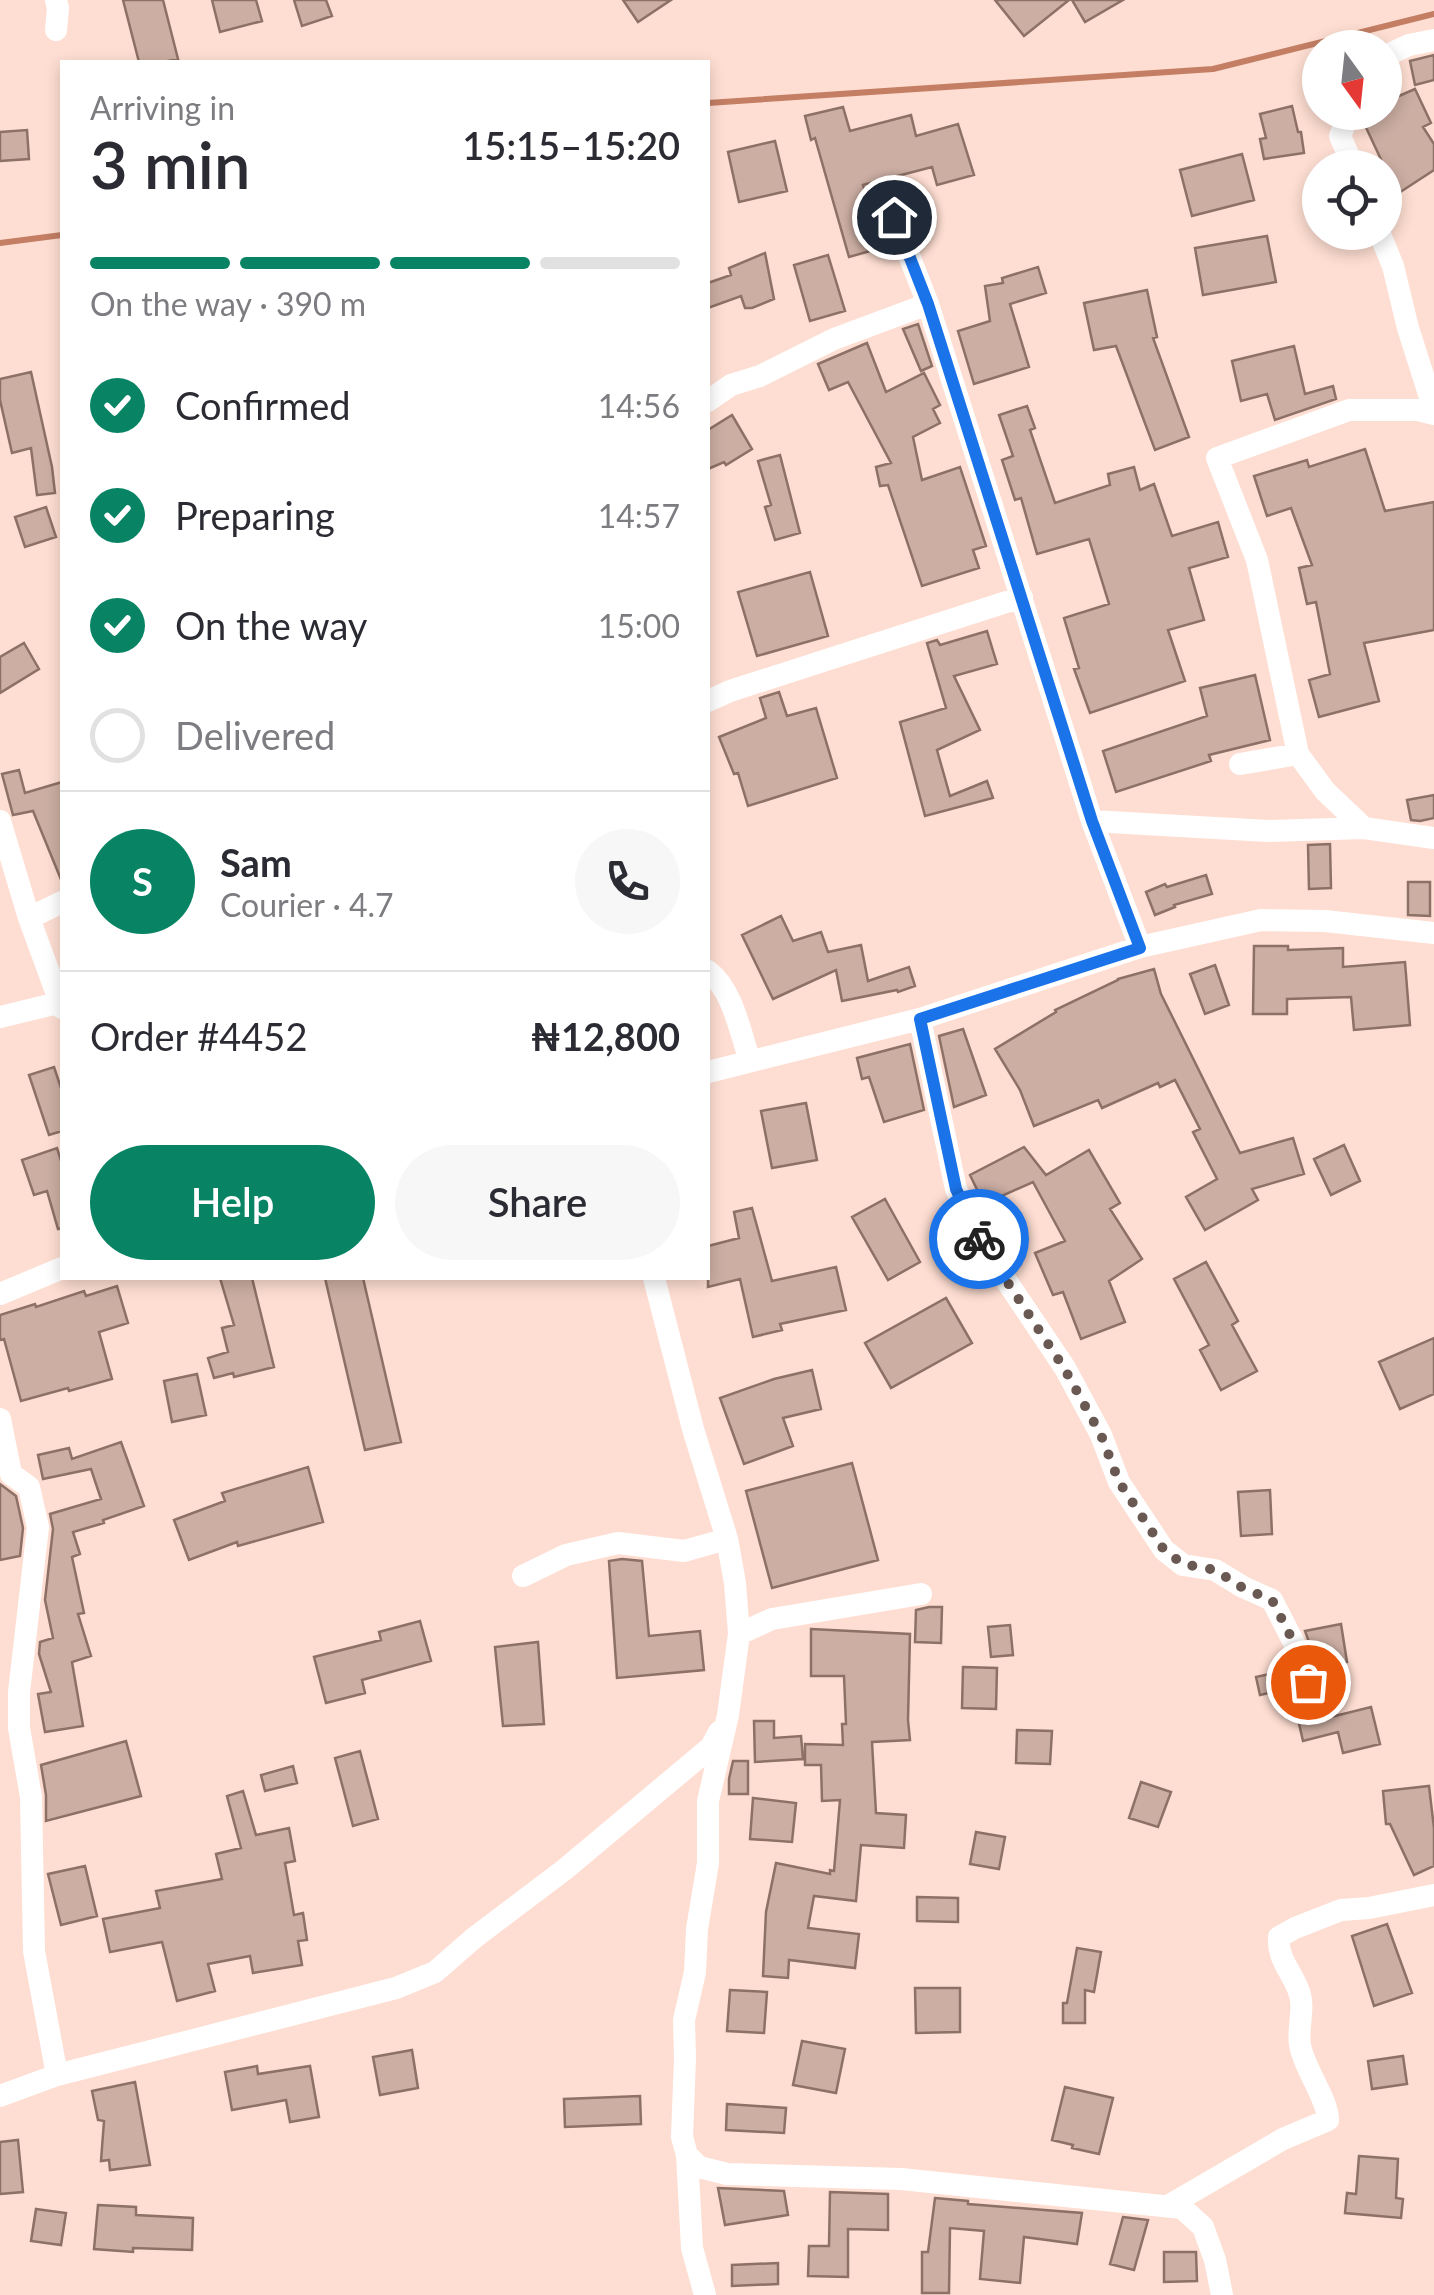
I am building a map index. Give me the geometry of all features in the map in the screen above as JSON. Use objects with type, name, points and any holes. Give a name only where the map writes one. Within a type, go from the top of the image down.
[{"type":"street","points":[[56,0],[56,30]]},
{"type":"street","points":[[1402,48],[1434,40]]},
{"type":"street","points":[[894,217],[928,304],[1092,821],[1140,948]]},
{"type":"street","points":[[1364,828],[1324,791],[1298,754],[1257,560],[1217,458],[1348,410],[1434,412],[1386,250]]},
{"type":"street","points":[[710,400],[730,385],[760,376],[834,339],[928,304]]},
{"type":"street","points":[[710,700],[1022,597]]},
{"type":"street","points":[[1240,764],[1298,754]]},
{"type":"street","points":[[0,821],[28,918],[60,999]]},
{"type":"street","points":[[1092,821],[1268,831],[1364,828],[1434,838]]},
{"type":"street","points":[[28,918],[60,903]]},
{"type":"street","points":[[710,1071],[920,1019],[1140,948],[1260,920],[1325,921],[1434,933]]},
{"type":"street","points":[[710,972],[718,979],[734,1013],[750,1061]]},
{"type":"street","points":[[0,1017],[60,1004]]},
{"type":"street","points":[[920,1019],[956,1189],[979,1240],[1064,1368],[1101,1435],[1119,1482],[1164,1550],[1183,1564],[1215,1570],[1272,1600],[1308,1682]]},
{"type":"street","points":[[0,1294],[60,1269]]},
{"type":"street","points":[[655,1280],[693,1430],[727,1539],[739,1634],[708,1801],[708,1864],[697,1929],[695,1972],[684,2020],[682,2137],[687,2155],[692,2248],[705,2295]]},
{"type":"street","points":[[0,1419],[11,1474],[29,1487],[38,1527],[18,1728],[31,1797],[34,1951],[57,2076]]},
{"type":"street","points":[[523,1576],[566,1555],[618,1543],[684,1550],[727,1539]]},
{"type":"street","points":[[739,1634],[772,1619],[921,1594]]},
{"type":"street","points":[[0,2096],[57,2076],[396,1988],[436,1972],[711,1747],[726,1720]]},
{"type":"street","points":[[667,1785],[708,1801]]},
{"type":"street","points":[[1168,2206],[1284,2139],[1328,2120],[1328,2109],[1299,2044],[1300,1992],[1283,1961],[1279,1937],[1341,1910],[1434,1894]]},
{"type":"street","points":[[687,2155],[699,2166],[727,2174],[901,2178],[1182,2208],[1203,2228],[1222,2295]]},
{"type":"building","points":[[123,0],[163,0],[178,59],[138,60]]},
{"type":"building","points":[[212,0],[256,0],[262,21],[220,32]]},
{"type":"building","points":[[294,0],[326,0],[332,16],[302,26]]},
{"type":"building","points":[[623,0],[671,0],[638,22]]},
{"type":"building","points":[[995,0],[1069,0],[1024,36]]},
{"type":"building","points":[[1072,0],[1123,0],[1085,22]]},
{"type":"building","points":[[1434,55],[1434,80],[1415,85],[1410,61]]},
{"type":"building","points":[[1415,89],[1431,123],[1423,127],[1434,144],[1434,170],[1402,191],[1402,150],[1377,150],[1367,130],[1402,130],[1402,95]]},
{"type":"building","points":[[1292,106],[1301,132],[1302,153],[1264,159],[1260,139],[1266,138],[1260,114]]},
{"type":"building","points":[[843,107],[850,131],[911,115],[916,136],[958,124],[974,175],[937,185],[932,167],[863,185],[881,248],[849,257],[805,116]]},
{"type":"building","points":[[27,130],[29,159],[0,161],[0,132]]},
{"type":"building","points":[[775,141],[787,191],[739,202],[728,152]]},
{"type":"building","points":[[1242,154],[1254,200],[1192,216],[1180,170]]},
{"type":"building","points":[[1267,236],[1276,282],[1203,295],[1195,248]]},
{"type":"building","points":[[765,253],[774,299],[745,308],[741,296],[710,307],[710,282],[731,275],[729,268]]},
{"type":"building","points":[[828,255],[845,311],[810,321],[794,265]]},
{"type":"building","points":[[1038,267],[1046,293],[1010,304],[1029,367],[974,384],[958,331],[990,321],[985,286],[1003,283],[1002,278]]},
{"type":"building","points":[[1147,290],[1157,337],[1153,338],[1189,437],[1155,450],[1116,346],[1094,350],[1084,303]]},
{"type":"building","points":[[918,324],[932,366],[921,371],[903,329]]},
{"type":"building","points":[[867,343],[886,392],[924,373],[940,405],[933,409],[940,423],[913,437],[922,480],[960,467],[986,546],[973,550],[979,568],[922,586],[888,485],[880,486],[876,467],[891,463],[848,382],[829,390],[818,364]]},
{"type":"building","points":[[1294,346],[1305,394],[1333,386],[1336,399],[1275,420],[1267,394],[1241,401],[1232,361]]},
{"type":"building","points":[[31,372],[55,493],[37,495],[31,448],[12,453],[0,400],[0,379]]},
{"type":"building","points":[[1027,406],[1035,428],[1030,430],[1055,503],[1110,485],[1108,474],[1134,467],[1140,490],[1154,484],[1172,536],[1218,522],[1228,557],[1189,568],[1204,620],[1168,630],[1185,681],[1090,713],[1074,669],[1079,668],[1064,618],[1109,604],[1089,539],[1037,554],[1021,498],[1015,500],[1002,460],[1013,456],[999,415]]},
{"type":"building","points":[[732,415],[752,449],[726,465],[724,462],[710,468],[710,429]]},
{"type":"building","points":[[1365,449],[1385,511],[1434,502],[1434,630],[1364,643],[1379,701],[1319,717],[1309,680],[1330,674],[1316,602],[1307,604],[1299,568],[1312,565],[1291,508],[1267,516],[1254,476],[1307,460],[1309,467]]},
{"type":"building","points":[[780,455],[800,533],[775,540],[765,507],[771,505],[758,461]]},
{"type":"building","points":[[46,507],[56,537],[25,547],[15,517]]},
{"type":"building","points":[[810,572],[828,636],[757,656],[738,592]]},
{"type":"building","points":[[987,631],[997,664],[954,676],[980,730],[937,750],[950,796],[987,781],[993,798],[925,816],[900,722],[946,708],[927,643],[937,640],[940,645]]},
{"type":"building","points":[[24,643],[39,669],[0,693],[0,657]]},
{"type":"building","points":[[1255,675],[1270,740],[1209,755],[1211,761],[1116,792],[1103,751],[1207,716],[1200,688]]},
{"type":"building","points":[[779,692],[787,716],[816,708],[837,778],[748,806],[738,773],[734,774],[719,737],[766,718],[760,698]]},
{"type":"building","points":[[19,770],[25,793],[60,783],[60,877],[33,811],[13,815],[2,774]]},
{"type":"building","points":[[1434,795],[1434,818],[1411,820],[1407,800]]},
{"type":"building","points":[[1330,844],[1331,888],[1309,889],[1308,845]]},
{"type":"building","points":[[1206,875],[1212,894],[1155,915],[1146,892]]},
{"type":"building","points":[[1408,882],[1430,882],[1430,916],[1408,915]]},
{"type":"building","points":[[781,916],[793,941],[821,932],[828,952],[861,945],[868,981],[909,967],[915,986],[842,1001],[836,970],[773,999],[742,935]]},
{"type":"building","points":[[1254,946],[1288,946],[1288,950],[1343,948],[1343,967],[1405,962],[1410,1025],[1354,1030],[1351,997],[1287,999],[1287,1014],[1253,1014]]},
{"type":"building","points":[[1215,965],[1229,1005],[1205,1014],[1190,974]]},
{"type":"building","points":[[1154,969],[1161,994],[1240,1153],[1293,1138],[1304,1174],[1252,1189],[1258,1200],[1205,1230],[1186,1197],[1217,1179],[1193,1132],[1200,1129],[1175,1080],[1160,1087],[1158,1083],[1102,1108],[1098,1100],[1034,1126],[1020,1090],[995,1049],[1055,1010],[1118,979]]},
{"type":"building","points":[[963,1029],[986,1095],[954,1107],[939,1036]]},
{"type":"building","points":[[910,1044],[924,1110],[884,1122],[869,1077],[862,1079],[857,1058]]},
{"type":"building","points":[[54,1067],[60,1085],[60,1132],[49,1135],[29,1075]]},
{"type":"building","points":[[806,1103],[817,1160],[772,1168],[761,1111]]},
{"type":"building","points":[[1344,1145],[1360,1181],[1331,1195],[1314,1159]]},
{"type":"building","points":[[1024,1147],[1046,1175],[1089,1150],[1120,1203],[1110,1209],[1142,1259],[1109,1281],[1125,1322],[1081,1339],[1063,1292],[1053,1295],[1035,1253],[1065,1241],[1033,1182],[984,1204],[970,1175]]},
{"type":"building","points":[[57,1148],[60,1228],[47,1191],[34,1195],[22,1160]]},
{"type":"building","points":[[885,1199],[920,1262],[888,1280],[852,1217]]},
{"type":"building","points":[[752,1208],[772,1281],[836,1267],[846,1310],[780,1324],[782,1330],[753,1337],[740,1279],[708,1287],[710,1245],[739,1238],[734,1212]]},
{"type":"building","points":[[1206,1262],[1238,1321],[1232,1325],[1257,1371],[1221,1390],[1200,1350],[1209,1345],[1174,1279]]},
{"type":"building","points":[[221,1280],[252,1280],[274,1367],[214,1378],[208,1358],[228,1352],[222,1328],[234,1325]]},
{"type":"building","points":[[325,1280],[363,1280],[401,1442],[365,1450]]},
{"type":"building","points":[[117,1286],[128,1323],[99,1332],[112,1379],[21,1401],[4,1339],[0,1340],[0,1315],[84,1291],[86,1296]]},
{"type":"building","points":[[946,1298],[972,1343],[891,1388],[865,1343]]},
{"type":"building","points":[[1434,1338],[1434,1394],[1400,1409],[1379,1362]]},
{"type":"building","points":[[812,1370],[821,1409],[783,1418],[793,1446],[744,1464],[720,1398]]},
{"type":"building","points":[[197,1374],[206,1415],[172,1422],[164,1381]]},
{"type":"building","points":[[121,1442],[144,1506],[73,1532],[80,1554],[72,1557],[84,1613],[78,1614],[91,1656],[72,1662],[83,1726],[45,1732],[38,1694],[51,1692],[39,1654],[40,1642],[53,1638],[45,1600],[53,1529],[50,1514],[101,1499],[91,1469],[43,1479],[38,1455],[69,1448],[72,1459]]},
{"type":"building","points":[[852,1463],[878,1560],[772,1588],[746,1491]]},
{"type":"building","points":[[308,1467],[323,1522],[238,1546],[237,1542],[189,1560],[174,1520],[225,1501],[222,1493]]},
{"type":"building","points":[[0,1484],[16,1496],[23,1528],[20,1556],[0,1560]]},
{"type":"building","points":[[1270,1490],[1272,1534],[1241,1536],[1238,1492]]},
{"type":"building","points":[[609,1561],[642,1561],[649,1636],[700,1631],[704,1670],[617,1678]]},
{"type":"building","points":[[942,1607],[941,1643],[915,1642],[916,1610]]},
{"type":"building","points":[[420,1621],[431,1661],[362,1680],[365,1693],[326,1703],[314,1657],[381,1640],[379,1632]]},
{"type":"building","points":[[1341,1624],[1347,1662],[1318,1667],[1305,1631]]},
{"type":"building","points":[[1010,1625],[1013,1655],[991,1657],[988,1627]]},
{"type":"building","points":[[811,1629],[910,1634],[910,1740],[872,1742],[876,1813],[906,1815],[904,1848],[861,1845],[856,1901],[814,1896],[808,1928],[859,1934],[855,1968],[789,1960],[788,1978],[763,1976],[766,1912],[776,1863],[830,1874],[830,1870],[834,1871],[840,1800],[822,1801],[821,1765],[805,1765],[805,1744],[843,1745],[844,1676],[811,1676]]},
{"type":"building","points":[[538,1642],[544,1724],[503,1726],[495,1647]]},
{"type":"building","points":[[963,1667],[997,1668],[996,1709],[962,1708]]},
{"type":"building","points":[[1288,1670],[1294,1687],[1260,1695],[1256,1677]]},
{"type":"building","points":[[1371,1707],[1380,1744],[1343,1753],[1338,1732],[1303,1741],[1297,1715],[1317,1710],[1319,1720]]},
{"type":"building","points":[[754,1721],[774,1721],[774,1738],[801,1736],[803,1759],[755,1762]]},
{"type":"building","points":[[1017,1730],[1052,1731],[1050,1764],[1016,1763]]},
{"type":"building","points":[[126,1741],[141,1796],[46,1821],[41,1765]]},
{"type":"building","points":[[360,1751],[378,1819],[353,1826],[335,1758]]},
{"type":"building","points":[[733,1761],[748,1761],[748,1794],[729,1794]]},
{"type":"building","points":[[293,1766],[297,1783],[265,1791],[261,1775]]},
{"type":"building","points":[[1141,1782],[1171,1792],[1158,1827],[1129,1818]]},
{"type":"building","points":[[1429,1786],[1434,1866],[1414,1875],[1390,1824],[1386,1824],[1383,1791]]},
{"type":"building","points":[[243,1791],[256,1835],[289,1828],[295,1861],[285,1863],[294,1915],[303,1913],[307,1940],[298,1941],[302,1965],[253,1973],[250,1956],[208,1964],[215,1991],[177,2001],[162,1942],[110,1952],[103,1919],[160,1908],[156,1891],[222,1879],[216,1854],[241,1848],[227,1796]]},
{"type":"building","points":[[753,1798],[796,1803],[792,1842],[750,1839]]},
{"type":"building","points":[[976,1832],[1005,1837],[999,1869],[970,1864]]},
{"type":"building","points":[[85,1866],[97,1916],[61,1925],[48,1874]]},
{"type":"building","points":[[917,1897],[958,1898],[958,1922],[917,1921]]},
{"type":"building","points":[[1387,1924],[1412,1993],[1374,2006],[1352,1936]]},
{"type":"building","points":[[1077,1948],[1101,1952],[1094,1992],[1085,1990],[1085,2023],[1063,2023],[1063,2003],[1067,2003]]},
{"type":"building","points":[[915,1988],[960,1988],[960,2032],[916,2033]]},
{"type":"building","points":[[730,1990],[767,1992],[764,2033],[727,2031]]},
{"type":"building","points":[[802,2041],[845,2049],[836,2093],[793,2085]]},
{"type":"building","points":[[412,2050],[418,2088],[380,2095],[373,2057]]},
{"type":"building","points":[[1403,2056],[1407,2084],[1372,2089],[1368,2061]]},
{"type":"building","points":[[257,2066],[258,2074],[310,2066],[319,2117],[290,2122],[286,2100],[232,2110],[225,2072]]},
{"type":"building","points":[[135,2082],[150,2165],[110,2170],[109,2160],[101,2161],[104,2121],[98,2120],[92,2091]]},
{"type":"building","points":[[1065,2087],[1113,2098],[1099,2154],[1052,2140]]},
{"type":"building","points":[[640,2096],[641,2124],[565,2127],[564,2099]]},
{"type":"building","points":[[727,2104],[786,2108],[784,2133],[726,2130]]},
{"type":"building","points":[[18,2140],[23,2192],[0,2194],[0,2142]]},
{"type":"building","points":[[1359,2156],[1398,2159],[1396,2198],[1403,2199],[1401,2218],[1345,2213],[1347,2193],[1356,2194]]},
{"type":"building","points":[[718,2188],[784,2191],[788,2215],[725,2225]]},
{"type":"building","points":[[830,2192],[888,2194],[888,2230],[848,2229],[848,2277],[808,2276],[809,2246],[829,2246]]},
{"type":"building","points":[[935,2198],[1082,2213],[1077,2244],[1024,2237],[1020,2283],[980,2279],[984,2231],[950,2228],[949,2293],[922,2293],[922,2252],[928,2252]]},
{"type":"building","points":[[98,2205],[136,2207],[136,2215],[193,2218],[192,2250],[94,2249]]},
{"type":"building","points":[[36,2209],[66,2213],[61,2245],[31,2241]]},
{"type":"building","points":[[1123,2217],[1148,2220],[1134,2270],[1110,2264]]},
{"type":"building","points":[[1164,2252],[1196,2252],[1197,2281],[1164,2282]]},
{"type":"building","points":[[778,2263],[778,2284],[732,2286],[732,2265]]},
{"type":"waterway","points":[[710,103],[1213,69],[1434,14]]},
{"type":"waterway","points":[[0,243],[60,235]]},
{"type":"way so far","points":[[979,1239],[1064,1368],[1101,1435],[1119,1482],[1164,1550],[1183,1564],[1215,1570],[1272,1600],[1308,1682]]},
{"type":"route","points":[[894,217],[928,304],[1092,821],[1140,948],[920,1019],[956,1189],[979,1239]]}]
